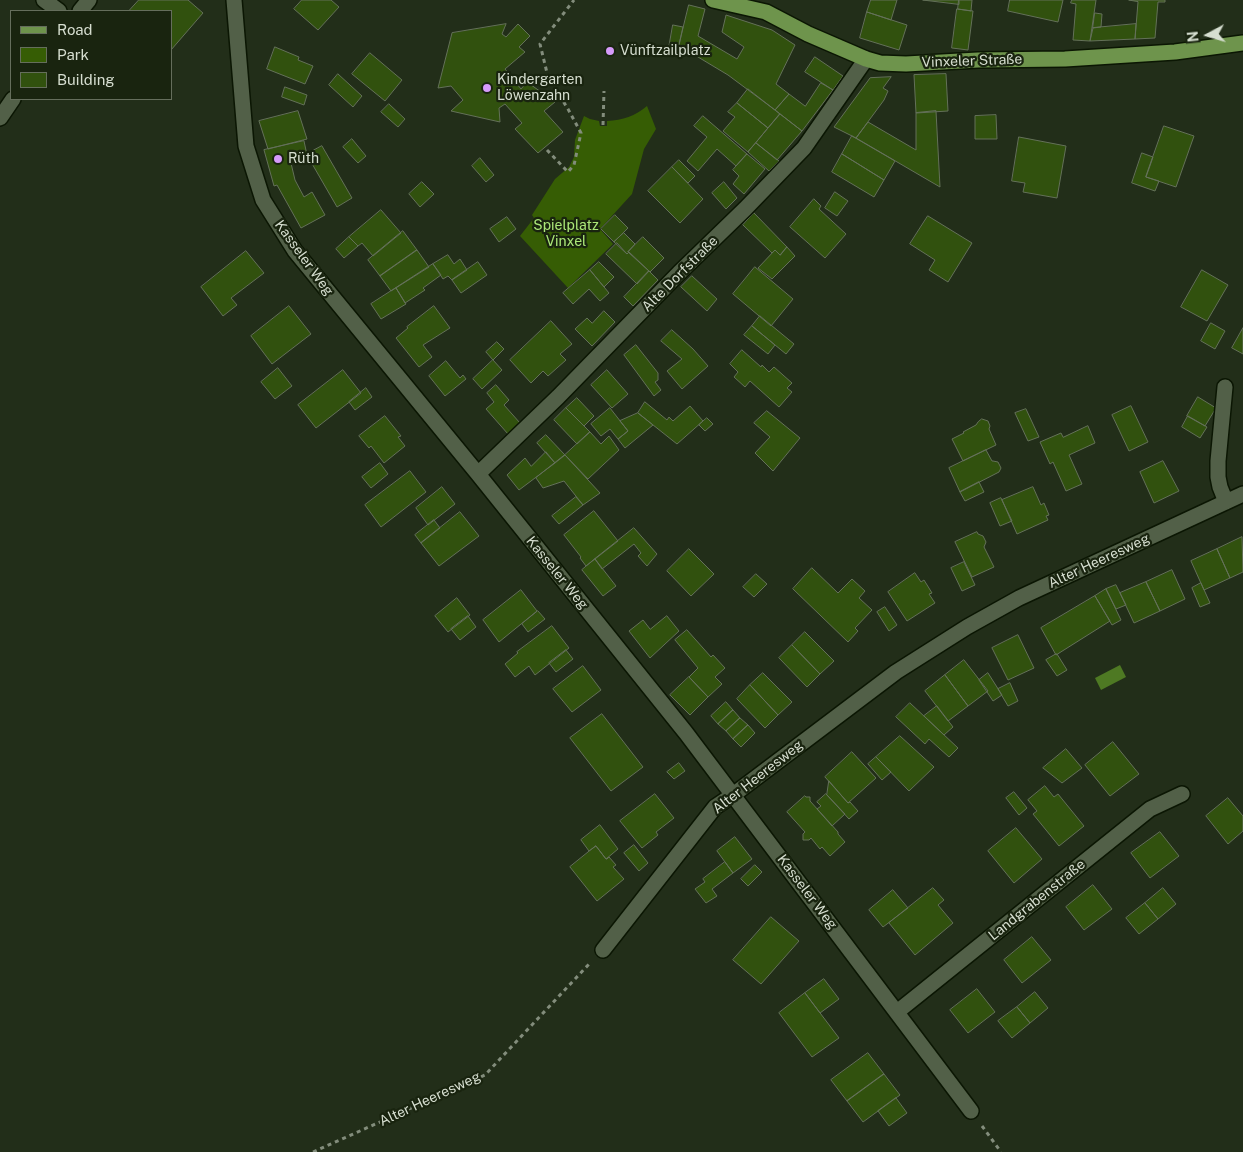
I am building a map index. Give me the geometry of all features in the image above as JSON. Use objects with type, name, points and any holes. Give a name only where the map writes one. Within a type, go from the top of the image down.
[{"type":"main road","name":"Vinxeler Straße","points":[[713,0],[766,12],[808,34],[866,59],[880,63],[906,64],[1175,52],[1243,43]]},
{"type":"street","points":[[44,0],[59,10]]},
{"type":"street","points":[[81,10],[89,0]]},
{"type":"street","name":"Kasseler Weg","points":[[234,0],[246,146],[263,200],[295,251],[478,474],[686,733],[971,1111]]},
{"type":"street","name":"Alte Dorfstraße","points":[[478,474],[558,397],[804,148],[866,59]]},
{"type":"street","points":[[0,118],[12,100]]},
{"type":"street","points":[[1225,387],[1218,477],[1226,502]]},
{"type":"street","name":"Alter Heeresweg","points":[[602,950],[715,807],[896,672],[967,627],[1018,598],[1243,494]]},
{"type":"street","name":"Landgrabenstraße","points":[[897,1012],[1150,809],[1182,794]]},
{"type":"path","points":[[548,150],[568,172],[574,165],[581,133],[548,77],[540,44],[574,0]]},
{"type":"path","points":[[603,125],[604,91]]},
{"type":"path","name":"Alter Heeresweg","points":[[313,1152],[484,1075],[602,950]]},
{"type":"path","points":[[971,1111],[1001,1152]]},
{"type":"green space","name":"Spielplatz Vinxel","points":[[647,106],[656,129],[644,149],[632,194],[600,229],[613,244],[568,288],[520,236],[534,218],[532,215],[555,179],[569,167],[574,157],[575,140],[584,116],[599,121],[600,126],[607,126],[607,121],[628,117]]},
{"type":"shaded area","points":[[1120,665],[1126,677],[1101,690],[1095,678]]},
{"type":"building","points":[[139,0],[188,0],[203,13],[172,49],[172,10],[130,10]]},
{"type":"building","points":[[302,0],[331,0],[339,7],[318,30],[294,9]]},
{"type":"building","points":[[871,0],[897,0],[891,20],[867,12]]},
{"type":"building","points":[[923,0],[959,0],[959,4]]},
{"type":"building","points":[[959,0],[972,0],[971,11],[958,9]]},
{"type":"building","points":[[1010,0],[1063,0],[1058,22],[1008,11]]},
{"type":"building","points":[[1072,0],[1096,0],[1090,41],[1073,40],[1076,4],[1071,3]]},
{"type":"building","points":[[1129,0],[1165,0],[1165,2],[1158,2],[1155,38],[1135,39],[1138,2]]},
{"type":"building","points":[[689,5],[705,9],[698,36],[737,59],[744,47],[722,32],[726,15],[772,30],[795,45],[776,84],[789,94],[775,110],[728,75],[693,54],[678,50]]},
{"type":"building","points":[[957,9],[973,11],[968,50],[952,48]]},
{"type":"building","points":[[867,12],[907,25],[899,50],[860,38]]},
{"type":"building","points":[[1095,13],[1102,14],[1101,27],[1093,28]]},
{"type":"building","name":"Kindergarten Löwenzahn","points":[[506,24],[502,34],[506,37],[518,24],[530,36],[519,47],[525,52],[505,69],[521,89],[527,82],[555,102],[544,111],[563,132],[538,153],[515,129],[522,123],[505,104],[499,108],[500,122],[451,111],[463,100],[451,86],[438,88],[452,33]]},
{"type":"building","points":[[1136,24],[1135,39],[1090,41],[1093,28]]},
{"type":"building","points":[[673,25],[683,27],[678,50],[669,48]]},
{"type":"building","points":[[275,47],[299,57],[298,60],[313,66],[305,84],[267,69]]},
{"type":"building","points":[[370,53],[402,80],[385,101],[352,74]]},
{"type":"building","points":[[815,57],[843,76],[833,90],[805,72]]},
{"type":"building","points":[[338,74],[362,96],[353,107],[329,85]]},
{"type":"building","points":[[946,74],[948,111],[916,113],[914,75]]},
{"type":"building","points":[[891,77],[883,88],[888,91],[884,100],[856,138],[834,127],[870,78]]},
{"type":"building","points":[[821,83],[833,90],[802,131],[775,110],[789,94],[805,106]]},
{"type":"building","points":[[285,87],[307,95],[304,105],[282,97]]},
{"type":"building","points":[[748,89],[780,114],[768,128],[737,103]]},
{"type":"building","points":[[737,103],[768,128],[748,152],[723,131],[735,117],[728,112]]},
{"type":"building","points":[[389,104],[405,119],[398,127],[381,112]]},
{"type":"building","points":[[298,111],[307,139],[268,149],[259,121]]},
{"type":"building","points":[[936,111],[940,187],[856,138],[868,122],[916,150],[916,113]]},
{"type":"building","points":[[780,114],[802,131],[777,160],[756,143]]},
{"type":"building","points":[[996,115],[997,139],[975,139],[975,116]]},
{"type":"building","points":[[703,116],[747,154],[736,166],[717,149],[698,171],[687,161],[707,137],[694,126]]},
{"type":"building","points":[[1164,126],[1194,136],[1176,187],[1146,177]]},
{"type":"building","points":[[852,136],[895,161],[884,180],[842,154]]},
{"type":"building","points":[[1019,137],[1066,146],[1057,198],[1023,192],[1025,183],[1012,181]]},
{"type":"building","points":[[352,139],[366,156],[358,163],[343,147]]},
{"type":"building","points":[[304,141],[307,155],[290,159],[295,180],[304,197],[312,192],[325,215],[301,228],[277,185],[274,186],[264,150]]},
{"type":"building","points":[[756,143],[779,161],[769,171],[748,152]]},
{"type":"building","points":[[322,146],[352,198],[337,207],[307,155]]},
{"type":"building","points":[[1142,153],[1153,157],[1146,177],[1159,181],[1155,191],[1132,183]]},
{"type":"building","points":[[747,154],[765,169],[744,194],[733,184],[739,176],[733,170]]},
{"type":"building","points":[[842,154],[884,180],[874,197],[832,172]]},
{"type":"building","points":[[480,158],[494,175],[486,182],[472,166]]},
{"type":"building","points":[[679,160],[695,176],[688,183],[672,167]]},
{"type":"building","points":[[672,167],[703,199],[680,223],[648,191]]},
{"type":"building","points":[[422,182],[434,194],[420,207],[409,194]]},
{"type":"building","points":[[724,182],[737,198],[726,209],[712,193]]},
{"type":"building","points":[[835,192],[848,201],[837,216],[825,208]]},
{"type":"building","points":[[814,199],[821,206],[819,209],[846,234],[825,258],[790,227]]},
{"type":"building","points":[[381,210],[401,233],[373,256],[362,243],[358,246],[349,237]]},
{"type":"building","points":[[754,213],[787,247],[780,255],[775,250],[772,253],[743,225]]},
{"type":"building","points":[[615,215],[628,228],[614,242],[601,229]]},
{"type":"building","points":[[928,216],[972,243],[948,282],[929,270],[935,260],[910,244]]},
{"type":"building","points":[[507,217],[516,229],[499,242],[490,229]]},
{"type":"building","points":[[403,231],[417,250],[380,276],[368,260]]},
{"type":"building","points":[[624,233],[635,244],[627,254],[614,242]]},
{"type":"building","points":[[349,237],[358,246],[344,258],[336,249]]},
{"type":"building","points":[[643,237],[664,258],[650,272],[628,252]]},
{"type":"building","points":[[617,243],[627,254],[629,252],[649,271],[637,284],[606,254]]},
{"type":"building","points":[[787,247],[795,256],[772,279],[758,268],[775,250],[780,255]]},
{"type":"building","points":[[417,250],[429,267],[391,291],[380,276]]},
{"type":"building","points":[[246,251],[264,273],[231,298],[237,305],[223,316],[201,287]]},
{"type":"building","points":[[448,255],[454,264],[460,259],[467,270],[452,280],[448,276],[443,279],[433,264]]},
{"type":"building","points":[[478,262],[487,275],[461,293],[452,280]]},
{"type":"building","points":[[599,262],[614,277],[604,287],[590,270]]},
{"type":"building","points":[[433,264],[441,275],[423,288],[425,290],[405,303],[396,288]]},
{"type":"building","points":[[755,267],[793,299],[771,326],[733,294]]},
{"type":"building","points":[[590,270],[609,293],[600,301],[589,289],[573,304],[563,293]]},
{"type":"building","points":[[1202,270],[1228,285],[1207,321],[1181,307]]},
{"type":"building","points":[[649,271],[658,280],[633,306],[624,297]]},
{"type":"building","points":[[692,276],[717,299],[707,311],[681,287]]},
{"type":"building","points":[[396,288],[406,304],[381,319],[371,304]]},
{"type":"building","points":[[289,306],[311,334],[272,364],[251,336]]},
{"type":"building","points":[[434,306],[450,328],[423,345],[432,357],[419,367],[396,338]]},
{"type":"building","points":[[604,311],[615,322],[592,346],[575,329],[587,318],[592,323]]},
{"type":"building","points":[[760,316],[794,344],[786,354],[752,326]]},
{"type":"building","points":[[551,321],[572,344],[560,354],[566,360],[548,376],[543,371],[531,383],[510,360]]},
{"type":"building","points":[[1211,323],[1225,331],[1215,349],[1201,341]]},
{"type":"building","points":[[752,326],[775,345],[768,354],[744,335]]},
{"type":"building","points":[[1243,328],[1243,354],[1232,348]]},
{"type":"building","points":[[672,330],[708,366],[682,389],[667,371],[682,359],[661,341]]},
{"type":"building","points":[[497,342],[504,349],[493,360],[486,352]]},
{"type":"building","points":[[636,345],[658,373],[658,380],[655,382],[661,390],[654,396],[624,355]]},
{"type":"building","points":[[742,350],[761,367],[762,365],[769,372],[774,367],[792,383],[787,388],[792,392],[779,407],[750,381],[745,387],[734,377],[738,372],[730,364]]},
{"type":"building","points":[[493,360],[502,370],[482,389],[473,379]]},
{"type":"building","points":[[446,361],[460,378],[463,375],[466,379],[445,396],[429,376]]},
{"type":"building","points":[[278,368],[292,386],[275,399],[261,382]]},
{"type":"building","points":[[343,370],[361,393],[316,428],[298,405]]},
{"type":"building","points":[[607,370],[628,394],[612,408],[591,385]]},
{"type":"building","points":[[496,385],[509,400],[504,405],[520,423],[508,434],[486,409],[494,402],[487,393]]},
{"type":"building","points":[[366,388],[372,397],[355,410],[349,402]]},
{"type":"building","points":[[1198,397],[1216,408],[1205,426],[1187,416]]},
{"type":"building","points":[[577,398],[594,416],[584,426],[566,408]]},
{"type":"building","points":[[645,402],[667,420],[669,417],[673,421],[690,406],[703,421],[677,444],[638,413]]},
{"type":"building","points":[[1131,406],[1148,442],[1129,451],[1112,415]]},
{"type":"building","points":[[566,408],[590,432],[577,444],[554,420]]},
{"type":"building","points":[[610,408],[628,431],[618,439],[610,429],[601,436],[591,424]]},
{"type":"building","points":[[1026,409],[1039,437],[1028,441],[1015,413]]},
{"type":"building","points":[[767,411],[800,438],[773,471],[755,453],[770,437],[754,423]]},
{"type":"building","points":[[638,413],[653,425],[625,448],[618,439],[628,431],[620,421]]},
{"type":"building","points":[[385,416],[401,436],[398,437],[405,446],[384,463],[371,446],[369,448],[359,436]]},
{"type":"building","points":[[1188,416],[1207,427],[1200,438],[1182,427]]},
{"type":"building","points":[[707,418],[713,424],[705,431],[699,425]]},
{"type":"building","points":[[982,419],[988,421],[989,429],[996,445],[963,461],[952,439],[976,425]]},
{"type":"building","points":[[1088,426],[1095,443],[1069,455],[1082,484],[1066,491],[1053,462],[1050,464],[1040,442],[1061,433],[1063,437]]},
{"type":"building","points":[[590,432],[601,444],[609,436],[619,450],[588,479],[565,455]]},
{"type":"building","points":[[546,435],[565,455],[555,463],[537,443]]},
{"type":"building","points":[[986,450],[992,461],[998,462],[1001,468],[999,472],[960,492],[949,468]]},
{"type":"building","points":[[546,452],[555,463],[519,490],[507,475],[525,458],[531,466]]},
{"type":"building","points":[[565,455],[600,493],[583,505],[564,481],[543,488],[536,478]]},
{"type":"building","points":[[1163,461],[1179,491],[1154,503],[1140,472]]},
{"type":"building","points":[[380,463],[388,474],[371,488],[362,477]]},
{"type":"building","points":[[410,471],[426,492],[381,527],[365,505]]},
{"type":"building","points":[[979,482],[984,492],[965,501],[960,492]]},
{"type":"building","points":[[442,487],[455,504],[428,525],[416,508]]},
{"type":"building","points":[[1033,487],[1041,505],[1044,503],[1049,515],[1046,516],[1048,520],[1017,534],[1002,500]]},
{"type":"building","points":[[576,497],[583,505],[559,524],[552,516]]},
{"type":"building","points":[[1001,498],[1012,521],[1000,526],[990,503]]},
{"type":"building","points":[[594,511],[618,541],[586,566],[564,535]]},
{"type":"building","points":[[460,512],[479,536],[439,566],[421,543]]},
{"type":"building","points":[[434,520],[440,528],[421,543],[415,535]]},
{"type":"building","points":[[634,528],[657,554],[647,566],[638,556],[641,553],[634,544],[602,569],[595,559]]},
{"type":"building","points":[[977,532],[983,536],[986,542],[984,547],[994,567],[972,577],[955,542]]},
{"type":"building","points":[[1242,537],[1243,572],[1230,578],[1217,549]]},
{"type":"building","points":[[689,549],[714,574],[691,596],[667,571]]},
{"type":"building","points":[[1217,549],[1230,578],[1204,590],[1191,561]]},
{"type":"building","points":[[595,559],[616,586],[603,596],[582,570]]},
{"type":"building","points":[[964,562],[975,585],[962,591],[951,568]]},
{"type":"building","points":[[812,568],[838,593],[852,579],[865,591],[859,598],[872,610],[855,628],[858,631],[848,642],[793,589]]},
{"type":"building","points":[[1172,570],[1185,599],[1160,611],[1146,582]]},
{"type":"building","points":[[915,573],[921,582],[924,580],[932,593],[929,594],[935,603],[907,621],[888,592]]},
{"type":"building","points":[[756,574],[767,584],[754,597],[743,587]]},
{"type":"building","points":[[1146,582],[1160,611],[1134,623],[1120,593]]},
{"type":"building","points":[[1201,583],[1210,603],[1200,607],[1192,588]]},
{"type":"building","points":[[1116,585],[1126,605],[1116,609],[1106,589]]},
{"type":"building","points":[[1106,589],[1121,620],[1112,625],[1095,596]]},
{"type":"building","points":[[521,590],[537,611],[499,642],[483,620]]},
{"type":"building","points":[[1095,596],[1110,621],[1056,655],[1041,628]]},
{"type":"building","points":[[457,598],[470,615],[448,632],[435,616]]},
{"type":"building","points":[[885,607],[897,625],[889,631],[877,612]]},
{"type":"building","points":[[538,611],[545,619],[528,632],[522,624]]},
{"type":"building","points":[[468,616],[476,627],[460,640],[451,629]]},
{"type":"building","points":[[667,616],[679,631],[650,658],[629,631],[643,620],[650,629]]},
{"type":"building","points":[[552,626],[569,648],[535,675],[529,666],[515,677],[505,664],[517,652]]},
{"type":"building","points":[[687,630],[711,657],[713,655],[725,668],[715,677],[722,684],[708,697],[689,677],[698,668],[675,640]]},
{"type":"building","points":[[805,632],[834,661],[820,674],[792,645]]},
{"type":"building","points":[[1018,635],[1034,668],[1008,680],[992,648]]},
{"type":"building","points":[[792,645],[820,674],[807,687],[779,658]]},
{"type":"building","points":[[566,650],[573,659],[556,672],[549,663]]},
{"type":"building","points":[[1056,654],[1067,670],[1057,676],[1046,660]]},
{"type":"building","points":[[964,660],[988,691],[968,706],[945,675]]},
{"type":"building","points":[[583,666],[601,690],[572,712],[553,689]]},
{"type":"building","points":[[763,673],[792,702],[778,715],[750,685]]},
{"type":"building","points":[[988,673],[1002,695],[993,701],[979,680]]},
{"type":"building","points":[[945,675],[968,706],[948,721],[925,691]]},
{"type":"building","points":[[689,677],[708,697],[690,715],[670,695]]},
{"type":"building","points":[[1010,683],[1018,701],[1008,706],[998,689]]},
{"type":"building","points":[[750,685],[778,715],[765,728],[737,699]]},
{"type":"building","points":[[726,702],[733,710],[718,724],[711,716]]},
{"type":"building","points":[[910,703],[958,748],[949,757],[929,739],[925,744],[896,717]]},
{"type":"building","points":[[937,706],[953,727],[944,735],[924,716]]},
{"type":"building","points":[[733,710],[740,718],[726,731],[718,724]]},
{"type":"building","points":[[602,714],[643,767],[611,791],[570,738]]},
{"type":"building","points":[[740,718],[748,725],[733,739],[726,731]]},
{"type":"building","points":[[748,725],[755,733],[741,747],[733,739]]},
{"type":"building","points":[[900,736],[934,767],[909,791],[876,757]]},
{"type":"building","points":[[1113,742],[1139,774],[1110,796],[1085,765]]},
{"type":"building","points":[[1066,749],[1082,768],[1062,783],[1043,768]]},
{"type":"building","points":[[852,752],[876,778],[848,803],[825,777]]},
{"type":"building","points":[[876,757],[891,772],[882,780],[868,764]]},
{"type":"building","points":[[679,763],[685,771],[674,779],[667,772]]},
{"type":"building","points":[[829,781],[848,803],[850,802],[858,811],[849,819],[827,795]]},
{"type":"building","points":[[1045,786],[1054,797],[1058,794],[1084,826],[1059,846],[1033,814],[1037,811],[1028,800]]},
{"type":"building","points":[[1014,792],[1027,808],[1019,815],[1006,798]]},
{"type":"building","points":[[655,794],[674,818],[656,832],[658,835],[642,848],[620,821]]},
{"type":"building","points":[[826,794],[845,814],[832,826],[817,809],[821,806],[817,802]]},
{"type":"building","points":[[805,796],[810,797],[810,801],[845,842],[830,856],[822,847],[820,849],[811,838],[803,840],[805,832],[787,812]]},
{"type":"building","points":[[1228,798],[1243,816],[1243,831],[1228,844],[1206,816]]},
{"type":"building","points":[[600,825],[618,849],[606,859],[596,846],[589,851],[581,840]]},
{"type":"building","points":[[1016,828],[1042,859],[1014,883],[988,851]]},
{"type":"building","points":[[1160,832],[1179,856],[1150,878],[1131,853]]},
{"type":"building","points":[[735,837],[752,859],[733,873],[717,851]]},
{"type":"building","points":[[634,845],[648,863],[639,871],[624,853]]},
{"type":"building","points":[[596,846],[606,859],[609,857],[616,865],[613,867],[624,879],[597,901],[570,867]]},
{"type":"building","points":[[725,862],[733,873],[712,889],[717,896],[706,903],[695,889],[705,882],[703,879]]},
{"type":"building","points":[[755,865],[762,872],[748,886],[741,879]]},
{"type":"building","points":[[1093,885],[1112,909],[1084,930],[1066,907]]},
{"type":"building","points":[[933,888],[944,900],[938,905],[953,923],[915,955],[889,923]]},
{"type":"building","points":[[1163,888],[1176,904],[1158,919],[1145,903]]},
{"type":"building","points":[[893,890],[908,908],[883,927],[869,910]]},
{"type":"building","points":[[1145,903],[1158,919],[1139,934],[1126,918]]},
{"type":"building","points":[[771,917],[799,941],[761,984],[733,960]]},
{"type":"building","points":[[1032,937],[1051,960],[1022,983],[1004,960]]},
{"type":"building","points":[[824,979],[839,999],[820,1013],[805,993]]},
{"type":"building","points":[[977,989],[995,1012],[968,1033],[950,1010]]},
{"type":"building","points":[[1035,992],[1048,1008],[1030,1023],[1017,1007]]},
{"type":"building","points":[[805,993],[839,1038],[812,1057],[779,1013]]},
{"type":"building","points":[[1017,1007],[1030,1023],[1012,1038],[998,1021]]},
{"type":"building","points":[[868,1053],[884,1074],[847,1101],[831,1080]]},
{"type":"building","points":[[884,1074],[900,1095],[863,1122],[847,1101]]},
{"type":"building","points":[[896,1098],[907,1113],[889,1126],[878,1111]]},
{"type":"place","name":"Vünftzailplatz","points":[[610,51]]},
{"type":"place","name":"Kindergarten Löwenzahn","points":[[487,88]]},
{"type":"place","name":"Rüth","points":[[278,159]]}]
